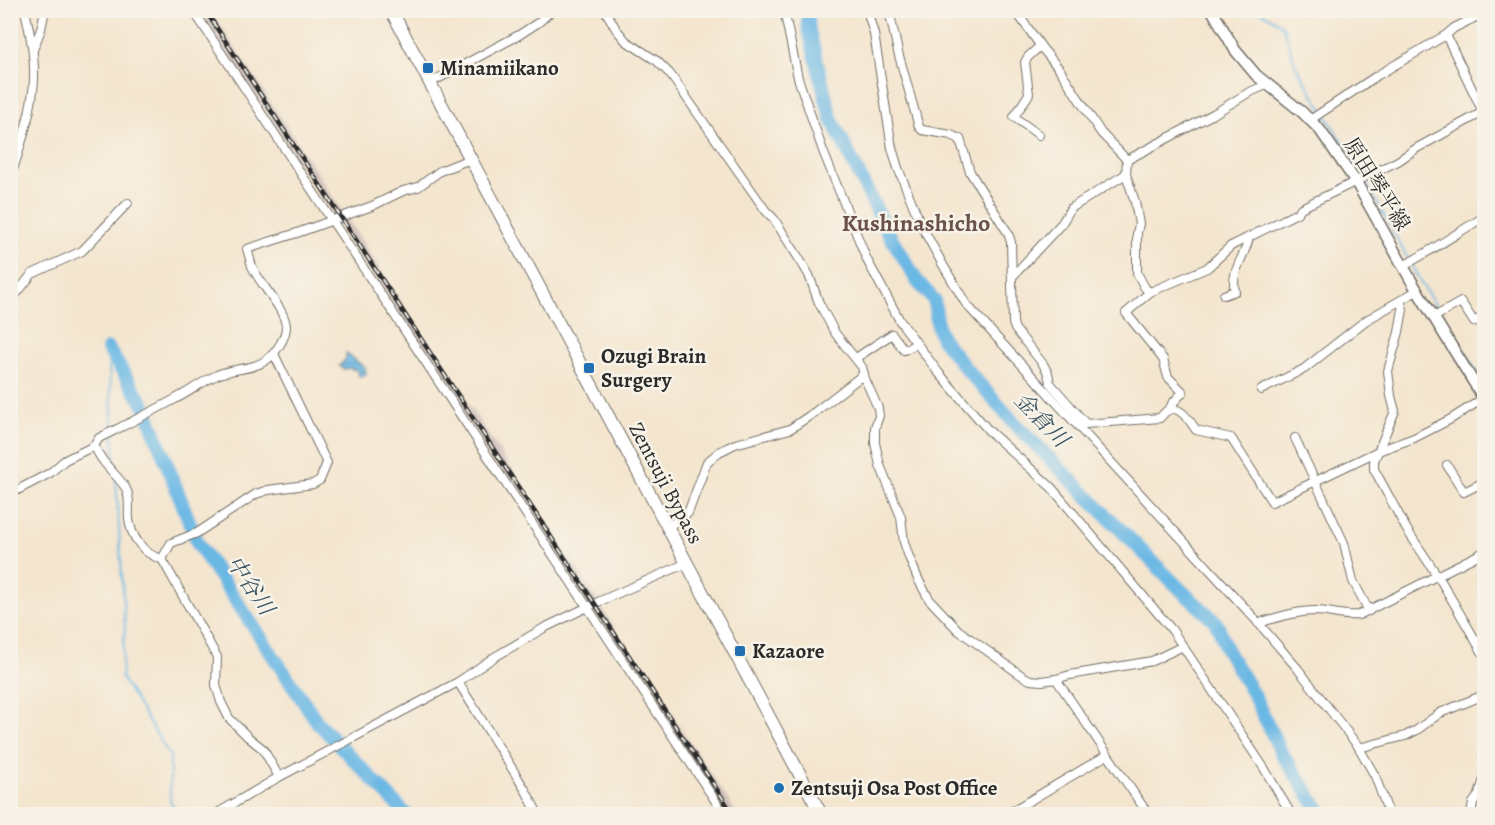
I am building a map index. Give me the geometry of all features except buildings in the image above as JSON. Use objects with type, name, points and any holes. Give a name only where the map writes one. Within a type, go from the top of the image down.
[{"type":"highway","name":"Zentsuji Bypass","points":[[391,10],[821,814]]},
{"type":"main road","name":"原田琴平線","points":[[1212,10],[1235,50],[1256,75],[1310,120],[1362,179],[1408,263],[1418,290],[1439,315],[1484,398]]},
{"type":"street","points":[[10,179],[31,102],[34,79],[25,10]]},
{"type":"street","points":[[32,51],[41,29],[45,10]]},
{"type":"street","points":[[193,10],[724,814]]},
{"type":"street","points":[[430,82],[519,35],[552,10]]},
{"type":"street","points":[[605,10],[626,41],[657,61],[670,74],[766,211],[774,219],[808,275],[819,303],[835,333],[862,367],[878,408],[875,443],[880,465],[901,517],[904,542],[909,558],[929,599],[958,630],[1030,680],[1056,679],[1152,661],[1181,647]]},
{"type":"street","points":[[784,10],[798,78],[823,151],[867,260],[900,321],[938,372],[988,431],[1051,487],[1172,630],[1264,768],[1291,814]]},
{"type":"street","points":[[867,10],[874,34],[892,148],[917,216],[966,304],[1086,424],[1160,418],[1183,392],[1168,377],[1163,359],[1126,313],[1150,292],[1207,268],[1231,246],[1297,213],[1301,208],[1398,161],[1483,112],[1446,35]]},
{"type":"street","points":[[889,10],[919,127],[922,130],[951,135],[960,140],[970,172],[1008,233],[1011,242],[1012,323],[1043,364],[1048,373],[1047,385],[1298,669],[1359,748],[1375,777],[1389,814]]},
{"type":"street","points":[[1015,10],[1060,70],[1101,133],[1127,160],[1126,174],[1139,224],[1137,273],[1145,288],[1150,292]]},
{"type":"street","points":[[1310,120],[1454,28],[1485,13]]},
{"type":"street","points":[[1039,135],[1014,117],[1029,94],[1025,62],[1040,46]]},
{"type":"street","points":[[1127,160],[1268,84]]},
{"type":"street","points":[[10,494],[50,473],[65,460],[94,446],[99,438],[217,375],[256,365],[274,354],[286,329],[284,320],[252,267],[247,249],[372,206],[403,191],[418,187],[440,171],[470,159]]},
{"type":"street","points":[[1012,278],[1062,224],[1071,208],[1126,174]]},
{"type":"street","points":[[10,302],[32,274],[82,251],[128,204]]},
{"type":"street","points":[[1408,263],[1444,247],[1478,218]]},
{"type":"street","points":[[1224,295],[1235,291],[1236,268],[1249,237]]},
{"type":"street","points":[[1261,390],[1304,369],[1365,321],[1418,290]]},
{"type":"street","points":[[1400,301],[1403,309],[1388,371],[1395,411],[1374,461],[1374,470],[1407,530],[1438,576],[1485,655]]},
{"type":"street","points":[[1439,315],[1461,302],[1474,322],[1485,316]]},
{"type":"street","points":[[856,358],[892,334],[904,350],[916,344]]},
{"type":"street","points":[[162,559],[171,543],[197,533],[256,495],[268,490],[313,484],[320,480],[327,463],[274,354]]},
{"type":"street","points":[[668,527],[688,513],[707,462],[719,452],[735,444],[790,429],[864,374]]},
{"type":"street","points":[[1170,408],[1188,417],[1196,430],[1230,438],[1272,502],[1378,451],[1414,438],[1484,398]]},
{"type":"street","points":[[1296,438],[1344,543],[1353,581],[1369,611]]},
{"type":"street","points":[[94,446],[103,461],[126,488],[129,496],[129,521],[137,542],[149,553],[162,559],[217,657],[216,685],[229,718],[263,749],[279,777]]},
{"type":"street","points":[[1447,465],[1464,492],[1485,484]]},
{"type":"street","points":[[1258,623],[1306,611],[1353,616],[1369,611],[1485,552]]},
{"type":"street","points":[[216,814],[279,777],[458,682],[544,628],[687,563]]},
{"type":"street","points":[[1056,679],[1149,814]]},
{"type":"street","points":[[458,682],[538,814]]},
{"type":"street","points":[[1359,748],[1405,736],[1418,730],[1440,713],[1485,694]]},
{"type":"street","points":[[1007,814],[1107,755]]},
{"type":"street","points":[[1471,814],[1473,803],[1485,779]]},
{"type":"shaded area","points":[[199,11],[211,11],[737,814],[729,814]]},
{"type":"water","points":[[346,353],[365,368],[366,374],[362,377],[358,374],[358,370],[344,369],[339,366],[346,359]]},
{"type":"waterway","name":"金倉川","points":[[807,10],[809,31],[831,118],[885,227],[917,281],[934,300],[942,339],[1017,426],[1214,620],[1226,649],[1253,694],[1282,754],[1322,814]]},
{"type":"waterway","points":[[1258,10],[1281,24],[1296,66],[1361,173],[1421,283],[1484,383]]},
{"type":"waterway","points":[[108,349],[113,429]]},
{"type":"waterway","name":"中谷川","points":[[108,349],[144,405],[198,544],[318,723],[406,814]]},
{"type":"waterway","points":[[113,434],[116,471]]},
{"type":"waterway","points":[[116,479],[125,628],[121,677],[170,756],[170,800],[177,814]]},
{"type":"railway","points":[[205,10],[733,814]]},
{"type":"place","name":"Minamiikano","points":[[428,68]]},
{"type":"place","name":"Ozugi Brain Surgery","points":[[589,368]]},
{"type":"place","name":"Kazaore","points":[[740,651]]},
{"type":"place","name":"Zentsuji Osa Post Office","points":[[779,788]]},
{"type":"district","name":"Kushinashicho","points":[[916,223]]}]
